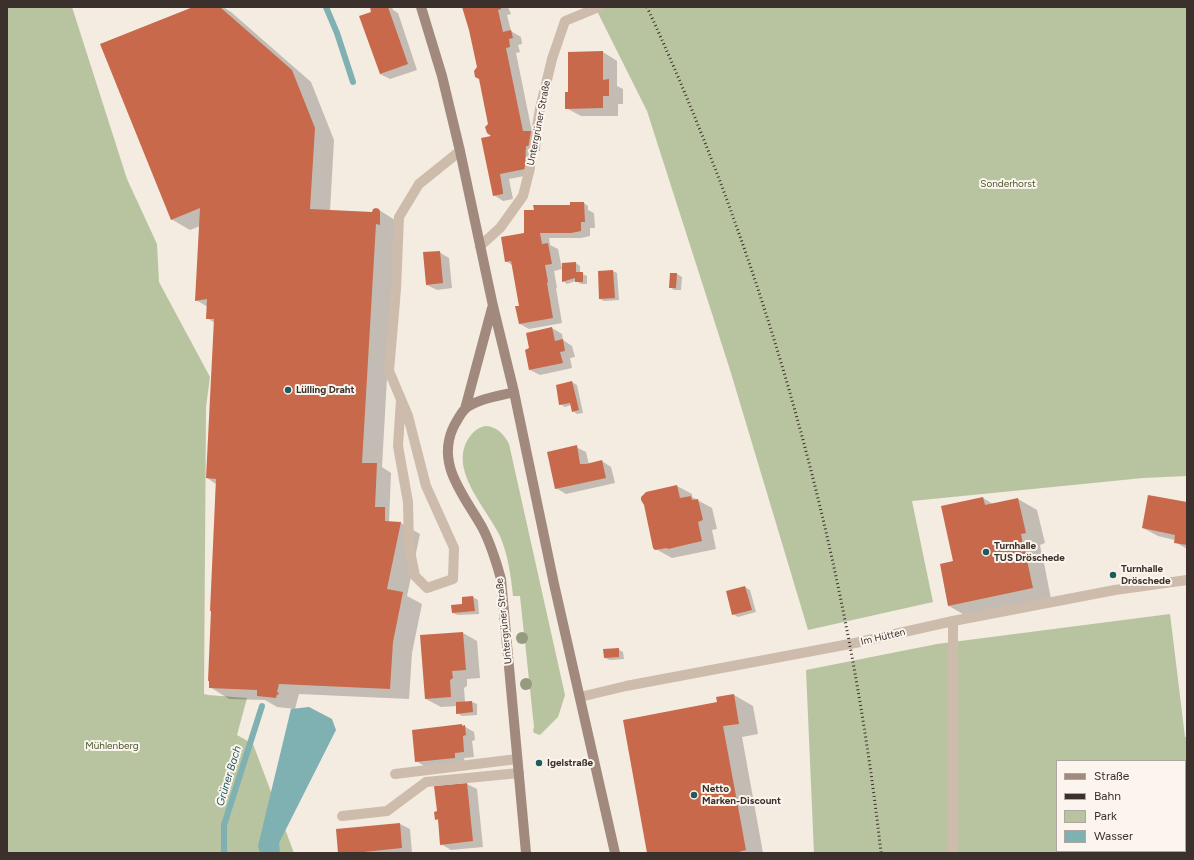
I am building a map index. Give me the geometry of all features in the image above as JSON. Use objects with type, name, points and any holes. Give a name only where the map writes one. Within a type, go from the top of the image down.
[{"type":"main road","points":[[421,7],[442,76],[460,151],[493,306],[514,392],[554,584],[615,853]]},
{"type":"main road","name":"Untergrüner Straße","points":[[493,306],[465,409],[452,431],[448,445],[448,460],[460,492],[482,528],[495,555],[501,579],[526,853]]},
{"type":"main road","points":[[465,409],[476,402],[514,392]]},
{"type":"street","name":"Untergrüner Straße","points":[[480,246],[500,228],[523,196],[550,66],[565,21],[599,7]]},
{"type":"street","points":[[401,400],[398,446],[408,502],[409,546],[415,576],[427,588],[453,579],[454,548],[426,486],[408,416],[389,372],[396,289],[398,217],[419,184],[460,151]]},
{"type":"street","name":"Im Hütten","points":[[580,697],[634,685],[855,643],[953,621],[1108,592],[1187,580]]},
{"type":"street","points":[[953,621],[953,853]]},
{"type":"street","points":[[395,774],[517,759]]},
{"type":"street","points":[[342,816],[387,811],[426,782],[519,773]]},
{"type":"green space","name":"Mühlenberg","points":[[7,7],[72,7],[127,179],[157,244],[159,282],[210,377],[206,407],[204,694],[247,698],[237,735],[253,744],[294,853],[7,853]]},
{"type":"green space","name":"Sonderhorst","points":[[595,7],[1187,7],[1187,476],[1143,478],[912,501],[933,602],[808,630],[731,373],[647,111]]},
{"type":"green space","points":[[485,426],[493,427],[499,431],[509,444],[565,695],[558,717],[540,735],[534,733],[533,730],[534,727],[530,689],[523,690],[522,682],[529,680],[525,642],[518,642],[517,635],[524,634],[520,596],[513,596],[509,566],[503,543],[473,490],[463,465],[463,453],[467,441],[474,432]]},
{"type":"green space","points":[[1170,614],[1185,737],[1187,737],[1187,853],[814,853],[806,670],[937,644]]},
{"type":"water","points":[[309,707],[332,719],[336,730],[279,843],[280,853],[260,853],[258,846],[291,709]]},
{"type":"building","name":"Lülling Draht","points":[[193,7],[220,7],[292,70],[315,128],[310,209],[372,212],[373,209],[376,208],[379,209],[380,212],[380,225],[376,224],[362,463],[377,463],[375,507],[385,507],[385,521],[401,522],[387,589],[403,592],[393,642],[390,689],[279,684],[277,692],[279,693],[278,695],[277,694],[276,698],[257,696],[257,690],[209,688],[210,611],[216,479],[206,478],[214,319],[206,319],[207,299],[195,301],[200,208],[171,220],[100,44]]},
{"type":"building","points":[[370,7],[388,7],[408,64],[380,74],[359,16],[371,12]]},
{"type":"building","points":[[462,7],[501,7],[501,9],[498,10],[503,32],[511,30],[513,38],[509,39],[510,47],[506,48],[523,131],[532,131],[530,146],[526,146],[525,169],[500,174],[503,194],[493,196],[481,138],[491,136],[487,133],[485,127],[488,124],[479,79],[475,77],[474,71],[477,67],[469,30]]},
{"type":"building","points":[[603,51],[603,80],[609,79],[609,96],[603,96],[603,108],[565,109],[565,92],[568,92],[568,52]]},
{"type":"building","points":[[570,202],[584,202],[585,222],[581,222],[581,231],[571,233],[540,233],[542,244],[548,243],[552,264],[545,265],[553,318],[519,324],[515,306],[519,306],[511,261],[505,262],[501,237],[524,233],[524,210],[534,210],[533,205],[570,205]]},
{"type":"building","points":[[440,251],[443,283],[426,285],[423,252]]},
{"type":"building","points":[[576,262],[576,272],[583,272],[583,282],[575,282],[575,278],[562,282],[562,263]]},
{"type":"building","points":[[613,270],[615,298],[599,299],[598,271]]},
{"type":"building","points":[[670,273],[677,273],[676,288],[669,288]]},
{"type":"building","points":[[552,327],[555,341],[563,339],[565,351],[560,352],[563,363],[529,370],[525,350],[529,348],[526,333]]},
{"type":"building","points":[[572,381],[579,410],[572,412],[570,403],[559,405],[556,385]]},
{"type":"building","points":[[577,445],[580,464],[602,460],[606,478],[555,489],[547,452]]},
{"type":"building","points":[[677,485],[680,498],[691,496],[692,500],[698,499],[703,520],[698,522],[702,541],[668,549],[655,550],[653,548],[641,497],[646,492]]},
{"type":"building","points":[[1148,495],[1187,502],[1187,545],[1174,543],[1175,535],[1142,528]]},
{"type":"building","name":"Turnhalle TUS Dröschede","points":[[983,497],[985,505],[1018,498],[1026,533],[1021,534],[1023,545],[1020,546],[1021,552],[1025,551],[1033,588],[948,606],[940,564],[953,561],[941,506]]},
{"type":"building","points":[[745,586],[752,610],[732,615],[726,591]]},
{"type":"building","points":[[473,596],[475,611],[452,613],[451,605],[462,604],[462,597]]},
{"type":"building","points":[[463,632],[466,670],[452,671],[453,678],[450,680],[451,697],[425,699],[420,635]]},
{"type":"building","points":[[619,648],[619,657],[604,658],[603,649]]},
{"type":"building","points":[[734,694],[739,724],[723,726],[746,850],[735,853],[647,853],[623,720],[717,702],[716,697]]},
{"type":"building","points":[[472,701],[473,712],[456,714],[456,702]]},
{"type":"building","points":[[462,724],[462,726],[465,725],[466,735],[463,736],[464,752],[455,753],[455,758],[415,762],[412,730]]},
{"type":"building","points":[[467,783],[473,841],[440,845],[438,819],[435,820],[434,812],[437,811],[434,786]]},
{"type":"building","points":[[400,823],[402,848],[354,853],[338,853],[336,829]]},
{"type":"waterway","name":"Grüner Bach","points":[[326,7],[337,33],[353,82]]},
{"type":"waterway","name":"Grüner Bach","points":[[224,853],[224,825],[262,706]]},
{"type":"railway","points":[[647,7],[691,107],[731,210],[766,314],[798,421],[825,528],[848,636],[867,745],[881,853]]},
{"type":"place","name":"Lülling Draht","points":[[288,390]]},
{"type":"place","name":"Turnhalle TUS Dröschede","points":[[986,552]]},
{"type":"place","name":"Turnhalle Dröschede","points":[[1113,575]]},
{"type":"place","name":"Igelstraße","points":[[539,763]]},
{"type":"place","name":"Netto Marken-Discount","points":[[694,795]]}]
